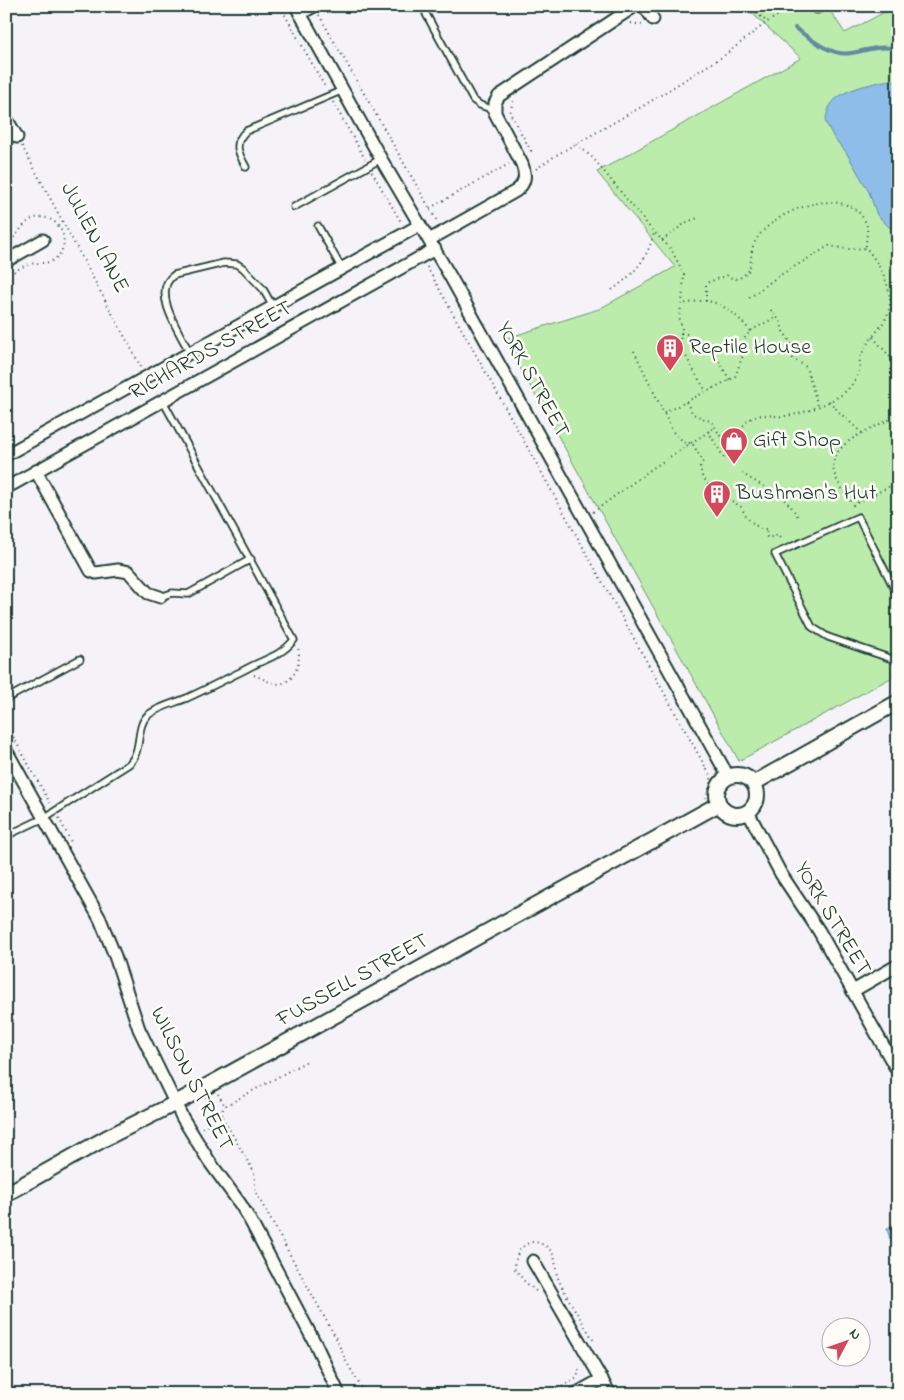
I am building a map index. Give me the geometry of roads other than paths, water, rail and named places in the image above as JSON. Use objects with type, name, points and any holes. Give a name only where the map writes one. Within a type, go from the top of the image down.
[{"type":"street","points":[[494,110],[496,101],[502,93],[635,6]]},
{"type":"street","points":[[299,9],[317,10]]},
{"type":"street","name":"YORK STREET","points":[[299,9],[381,159],[432,244],[728,776]]},
{"type":"street","name":"RICHARDS STREET","points":[[6,488],[421,257],[444,232],[516,191],[522,185],[525,175],[519,158],[494,110]]},
{"type":"street","points":[[6,118],[17,137]]},
{"type":"street","name":"RICHARDS STREET","points":[[6,456],[420,225]]},
{"type":"street","points":[[6,260],[43,240]]},
{"type":"street","points":[[36,471],[91,571],[96,573],[118,570],[129,572],[148,593],[160,597]]},
{"type":"street","points":[[754,783],[898,702]]},
{"type":"street","name":"WILSON STREET","points":[[6,750],[105,929],[139,1029],[192,1134],[241,1205],[316,1345],[339,1394]]},
{"type":"street","points":[[739,774],[754,783],[758,799],[748,812],[738,815],[732,814],[715,806],[717,792],[723,780],[728,776],[739,774]]},
{"type":"street","name":"FUSSELL STREET","points":[[6,1194],[106,1138],[176,1103],[715,806]]},
{"type":"street","name":"YORK STREET","points":[[748,812],[781,874],[814,922],[898,1072]]},
{"type":"street","points":[[853,991],[898,965]]},
{"type":"street","points":[[533,1261],[610,1394]]},
{"type":"street","points":[[575,1394],[602,1379]]},
{"type":"lane","points":[[649,16],[659,6]]},
{"type":"lane","points":[[426,14],[473,100],[480,105],[494,110]]},
{"type":"lane","points":[[246,167],[239,155],[237,145],[240,137],[246,132],[343,90]]},
{"type":"lane","points":[[294,207],[381,159]]},
{"type":"lane","points":[[318,226],[342,269]]},
{"type":"lane","name":"RICHARDS STREET","points":[[190,353],[168,307],[165,294],[166,285],[174,275],[224,263],[233,263],[241,267],[260,286],[273,307]]},
{"type":"lane","points":[[6,836],[44,818],[130,764],[136,754],[142,726],[149,714],[205,690],[276,655],[284,650],[293,640],[164,400]]},
{"type":"lane","points":[[898,596],[858,517],[774,554],[812,627],[828,636],[898,661]]},
{"type":"lane","points":[[160,597],[172,593],[188,594],[251,559]]},
{"type":"lane","points":[[6,700],[80,659]]},
{"type":"water","points":[[889,80],[898,81],[898,233],[894,232],[877,215],[869,192],[846,152],[834,138],[825,121],[829,108],[834,100],[841,95],[856,88]]},
{"type":"water","points":[[894,1223],[898,1223],[898,1247],[890,1239],[887,1229]]},
{"type":"waterway","points":[[795,28],[821,46],[836,52],[851,53],[879,48],[898,49]]},
{"type":"place","name":"Reptile House","points":[[670,372]]},
{"type":"place","name":"Gift Shop","points":[[734,465]]},
{"type":"place","name":"Bushman's Hut","points":[[717,518]]}]
